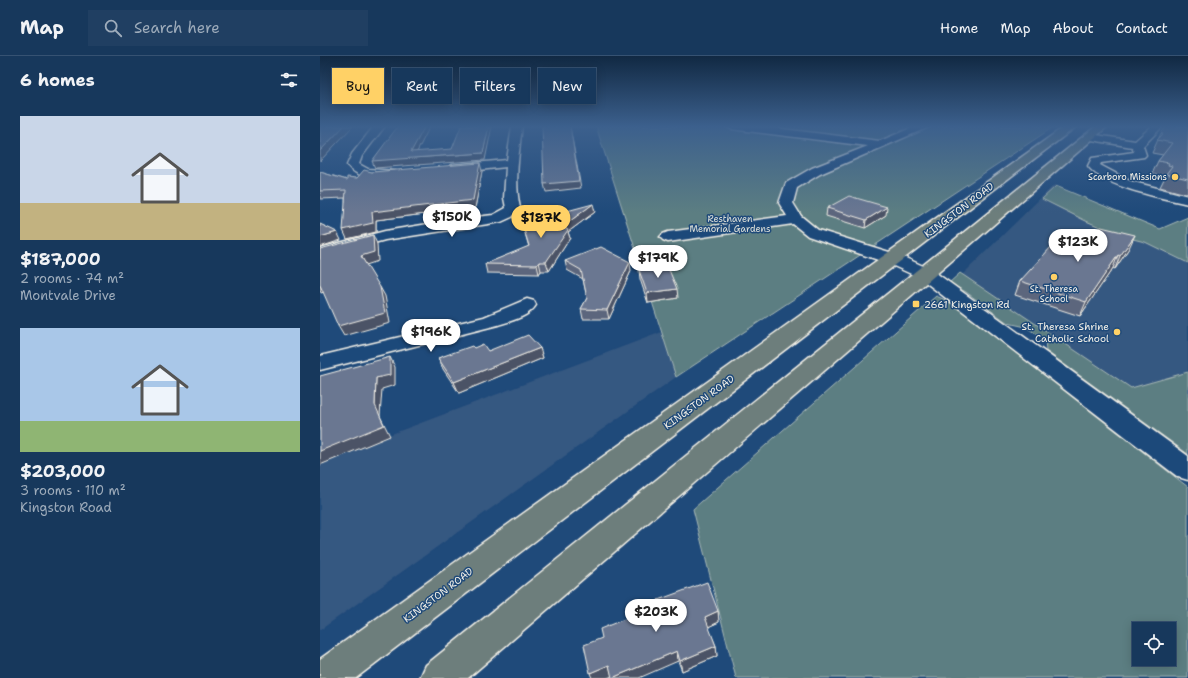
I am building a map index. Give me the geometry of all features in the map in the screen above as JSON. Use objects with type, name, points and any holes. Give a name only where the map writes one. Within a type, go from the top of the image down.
[{"type":"main road","name":"KINGSTON ROAD","points":[[325,678],[893,259],[1050,155]]},
{"type":"main road","points":[[439,678],[926,274],[1060,155]]},
{"type":"street","points":[[357,155],[353,165],[356,169],[364,172],[402,173]]},
{"type":"street","points":[[320,253],[346,244],[388,235],[503,217],[513,208],[511,198],[513,155]]},
{"type":"street","points":[[849,155],[816,171],[791,186],[786,203],[796,219],[813,233],[893,259],[926,274],[1188,470]]},
{"type":"street","points":[[1118,155],[1096,160],[1094,166],[1100,172],[1123,182],[1188,200]]},
{"type":"street","points":[[1140,155],[1144,169]]},
{"type":"street","points":[[1101,159],[1104,165],[1115,170],[1129,172]]},
{"type":"street","points":[[436,170],[512,163]]},
{"type":"street","points":[[668,237],[796,219]]},
{"type":"street","points":[[320,364],[491,321],[514,313],[527,305]]},
{"type":"shaded area","name":"St. Theresa Shrine Catholic School","points":[[1054,185],[1188,240],[1188,427],[962,275]]},
{"type":"shaded area","points":[[662,332],[676,377],[320,630],[320,461]]},
{"type":"green space","name":"Resthaven Memorial Gardens","points":[[605,155],[1011,155],[676,377]]},
{"type":"green space","points":[[1056,186],[1160,229],[1188,217],[1188,263],[1145,242],[1121,236],[1086,221],[1042,199]]},
{"type":"green space","points":[[960,273],[1131,388],[1188,372],[1188,454],[1046,351],[1045,340],[1026,327],[1008,323],[966,292],[949,283]]},
{"type":"green space","points":[[936,296],[948,301],[1188,487],[1188,678],[736,678],[693,509]]},
{"type":"building","points":[[376,155],[455,155],[372,161]]},
{"type":"building","points":[[543,155],[575,155],[579,181],[544,184]]},
{"type":"building","points":[[1163,155],[1188,155],[1188,179],[1166,174],[1172,166],[1168,165],[1169,163],[1158,161]]},
{"type":"building","points":[[480,163],[473,200],[372,212],[373,223],[343,230],[346,190],[320,191],[320,172],[347,180],[347,177],[357,178],[364,170],[372,172]]},
{"type":"building","points":[[849,196],[887,207],[866,220],[827,208]]},
{"type":"building","points":[[593,204],[562,227],[568,230],[546,262],[539,262],[537,265],[485,264],[529,246],[522,223]]},
{"type":"building","points":[[320,224],[337,232],[320,237]]},
{"type":"building","name":"St. Theresa School","points":[[1101,227],[1135,235],[1120,256],[1118,255],[1086,302],[1020,281],[1063,234],[1082,239],[1084,237],[1091,239]]},
{"type":"building","points":[[373,235],[374,252],[361,256],[380,287],[385,313],[338,326],[320,285],[320,249]]},
{"type":"building","points":[[601,247],[630,262],[607,310],[581,309],[587,298],[581,270],[565,261]]},
{"type":"building","points":[[667,265],[677,289],[647,293],[639,270]]},
{"type":"building","points":[[528,335],[540,348],[454,382],[438,358],[472,346],[474,348],[483,344],[488,351]]},
{"type":"building","points":[[390,357],[390,375],[376,378],[375,405],[384,425],[320,451],[320,376]]},
{"type":"building","points":[[707,582],[718,611],[705,617],[716,646],[680,661],[677,651],[612,678],[609,665],[590,673],[584,645],[602,638],[600,629],[659,605],[658,600]]},
{"type":"place","name":"Scarboro Missions","points":[[1175,177]]},
{"type":"place","name":"St. Theresa School","points":[[1054,277]]},
{"type":"place","name":"2661 Kingston Rd","points":[[916,304]]},
{"type":"place","name":"St. Theresa Shrine Catholic School","points":[[1117,332]]}]
